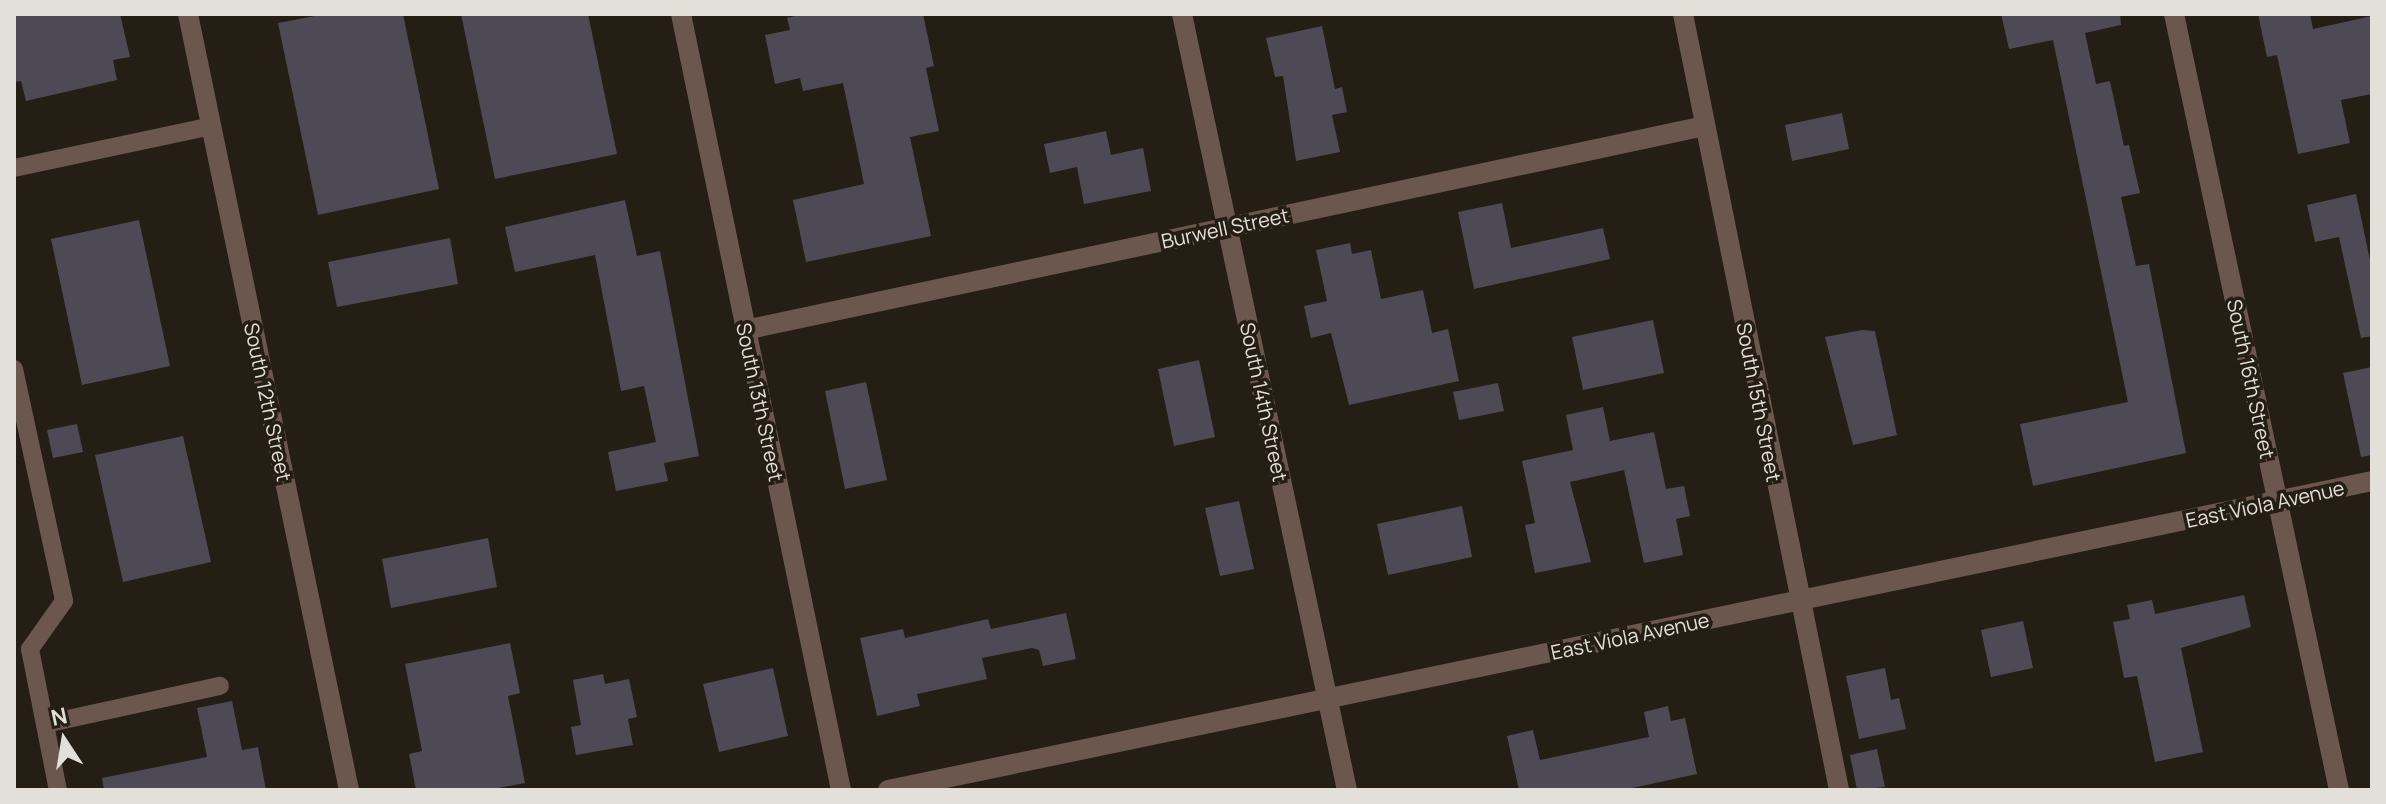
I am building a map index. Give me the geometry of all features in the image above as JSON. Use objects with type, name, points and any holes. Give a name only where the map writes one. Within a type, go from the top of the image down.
[{"type":"street","name":"South 12th Street","points":[[188,14],[349,790]]},
{"type":"street","name":"South 13th Street","points":[[681,14],[841,790]]},
{"type":"street","name":"South 14th Street","points":[[1182,14],[1347,790]]},
{"type":"street","name":"South 15th Street","points":[[1683,14],[1839,790]]},
{"type":"street","name":"South 16th Street","points":[[2174,14],[2339,790]]},
{"type":"street","name":"Burwell Street","points":[[745,330],[1705,126]]},
{"type":"street","name":"East Viola Avenue","points":[[888,790],[2372,481]]},
{"type":"lane","points":[[14,168],[211,126]]},
{"type":"lane","points":[[14,369],[64,601],[30,649],[58,790]]},
{"type":"lane","points":[[45,724],[220,686]]},
{"type":"building","points":[[14,14],[120,14],[130,57],[113,60],[117,80],[26,101],[21,81],[14,82]]},
{"type":"building","points":[[325,14],[403,14],[439,189],[318,215],[278,23]]},
{"type":"building","points":[[461,14],[588,14],[617,154],[495,179]]},
{"type":"building","points":[[804,14],[923,14],[934,66],[926,68],[939,131],[910,137],[931,236],[806,262],[793,200],[864,184],[843,83],[803,91],[800,78],[775,84],[765,35],[790,30],[787,18]]},
{"type":"building","points":[[2001,14],[2120,14],[2121,25],[2085,33],[2096,84],[2110,81],[2124,146],[2129,145],[2140,193],[2121,197],[2136,266],[2149,264],[2186,453],[2033,486],[2020,424],[2128,402],[2053,40],[2009,49]]},
{"type":"building","points":[[2258,14],[2310,14],[2313,29],[2372,16],[2372,94],[2341,100],[2350,143],[2298,154],[2277,55],[2267,57]]},
{"type":"building","points":[[1322,26],[1335,89],[1342,87],[1347,112],[1332,115],[1340,152],[1296,161],[1283,76],[1275,77],[1266,38]]},
{"type":"building","points":[[1842,113],[1849,149],[1792,161],[1785,125]]},
{"type":"building","points":[[1106,131],[1111,155],[1143,148],[1151,191],[1084,204],[1077,167],[1050,173],[1044,144]]},
{"type":"building","points":[[2356,194],[2372,269],[2372,336],[2361,338],[2339,237],[2315,242],[2307,205]]},
{"type":"building","points":[[625,200],[637,256],[660,251],[699,456],[664,463],[668,481],[616,491],[608,452],[656,442],[644,386],[621,391],[595,255],[515,272],[505,227]]},
{"type":"building","points":[[1502,203],[1511,248],[1603,228],[1610,259],[1474,289],[1458,212]]},
{"type":"building","points":[[139,220],[170,366],[82,385],[51,239]]},
{"type":"building","points":[[450,238],[458,284],[337,307],[328,262]]},
{"type":"building","points":[[1350,243],[1352,254],[1371,250],[1381,299],[1423,290],[1432,333],[1448,329],[1459,381],[1349,405],[1331,333],[1311,338],[1304,306],[1327,301],[1316,250]]},
{"type":"building","points":[[1653,320],[1664,373],[1583,390],[1572,337]]},
{"type":"building","points":[[1862,330],[1875,331],[1897,435],[1853,445],[1825,337]]},
{"type":"building","points":[[1199,360],[1215,437],[1174,446],[1158,369]]},
{"type":"building","points":[[2372,367],[2372,455],[2361,457],[2343,373]]},
{"type":"building","points":[[866,382],[887,480],[845,489],[825,391]]},
{"type":"building","points":[[1498,383],[1504,411],[1459,420],[1453,392]]},
{"type":"building","points":[[1603,407],[1610,441],[1654,432],[1666,489],[1684,486],[1690,516],[1676,519],[1683,555],[1644,563],[1624,470],[1570,482],[1591,562],[1535,573],[1525,525],[1535,523],[1522,461],[1573,450],[1566,415]]},
{"type":"building","points":[[77,424],[83,452],[53,458],[47,430]]},
{"type":"building","points":[[183,436],[211,562],[123,582],[95,455]]},
{"type":"building","points":[[1239,501],[1254,569],[1220,576],[1205,508]]},
{"type":"building","points":[[1462,506],[1472,557],[1388,575],[1377,524]]},
{"type":"building","points":[[488,538],[497,587],[391,608],[382,559]]},
{"type":"building","points":[[2244,595],[2251,627],[2181,648],[2203,752],[2155,762],[2137,676],[2124,678],[2113,622],[2130,619],[2127,605],[2152,600],[2155,614]]},
{"type":"building","points":[[1066,613],[1076,659],[1043,666],[1039,650],[1032,648],[982,658],[987,679],[917,694],[920,706],[877,716],[860,638],[903,629],[905,638],[988,619],[991,629]]},
{"type":"building","points":[[2023,621],[2033,668],[1991,677],[1981,630]]},
{"type":"building","points":[[510,643],[520,693],[508,696],[525,783],[488,790],[416,790],[409,754],[422,751],[405,664]]},
{"type":"building","points":[[773,668],[788,736],[719,752],[703,684]]},
{"type":"building","points":[[1885,668],[1891,700],[1899,698],[1906,729],[1859,739],[1846,676]]},
{"type":"building","points":[[603,674],[605,684],[629,679],[637,717],[628,719],[633,745],[576,755],[571,727],[581,725],[573,680]]},
{"type":"building","points":[[232,701],[242,750],[258,747],[266,790],[104,790],[102,778],[207,757],[197,708]]},
{"type":"building","points":[[1668,706],[1671,721],[1685,718],[1697,774],[1623,790],[1519,790],[1507,736],[1533,730],[1540,760],[1649,737],[1644,712]]},
{"type":"building","points":[[1877,749],[1885,787],[1857,790],[1850,755]]}]
